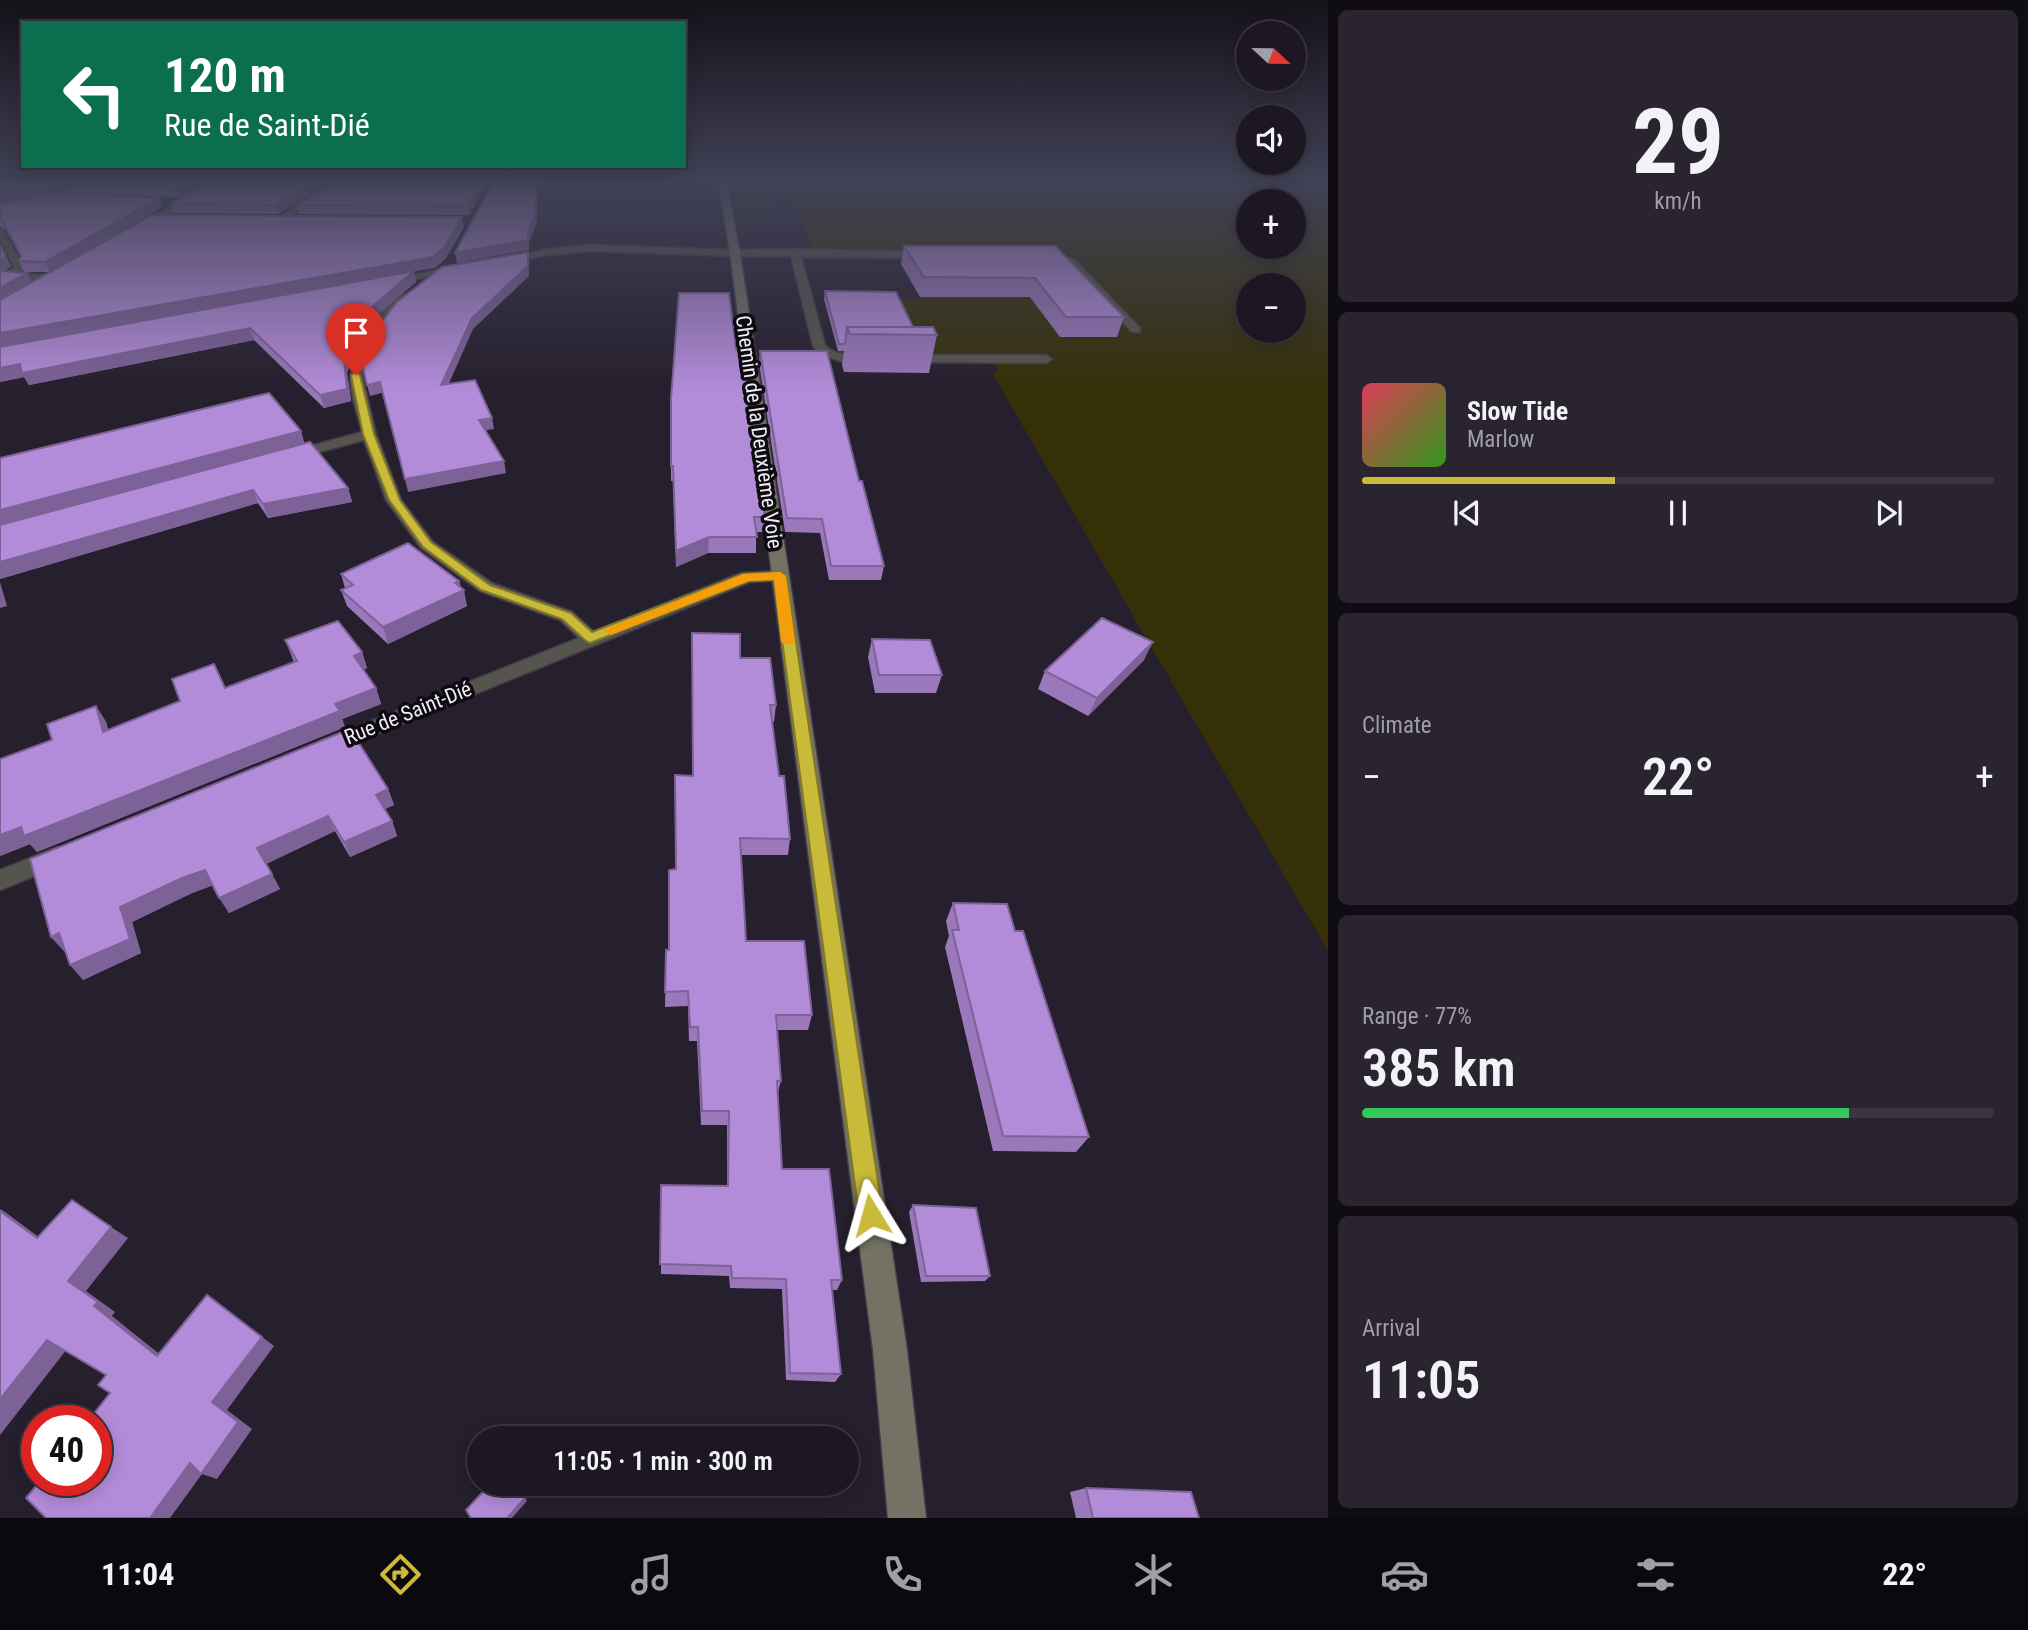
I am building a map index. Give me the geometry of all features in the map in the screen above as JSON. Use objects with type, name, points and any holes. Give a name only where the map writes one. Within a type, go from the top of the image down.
[{"type":"street","points":[[4,277],[19,268],[9,250]]},
{"type":"street","points":[[489,263],[571,250]]},
{"type":"street","points":[[644,250],[938,255]]},
{"type":"street","name":"Chemin de la Deuxième Voie","points":[[734,250],[890,1350],[907,1518]]},
{"type":"street","points":[[796,252],[819,346],[824,354],[834,358],[1046,359]]},
{"type":"street","points":[[1035,255],[1049,255],[1071,261],[1136,330]]},
{"type":"street","points":[[452,262],[393,308],[376,327],[364,347],[356,375],[369,434],[394,500],[427,545],[486,587],[566,616],[590,638]]},
{"type":"street","points":[[371,285],[477,265]]},
{"type":"street","points":[[33,290],[66,271]]},
{"type":"street","points":[[4,277],[55,278]]},
{"type":"street","points":[[276,459],[369,434]]},
{"type":"street","name":"Rue de Saint-Dié","points":[[308,754],[590,638],[747,577],[780,576]]},
{"type":"street","points":[[0,880],[77,849]]},
{"type":"shaded area","points":[[813,250],[1236,250],[1236,259],[1306,259],[1306,250],[1328,250],[1328,951],[992,373],[998,371],[990,357],[837,351],[836,343],[895,299],[922,299],[895,253]]},
{"type":"building","points":[[0,250],[3,250],[6,256],[0,261]]},
{"type":"building","points":[[18,250],[67,250],[45,262],[19,261],[21,256]]},
{"type":"building","points":[[90,250],[442,250],[433,257],[0,333],[0,300]]},
{"type":"building","points":[[906,250],[1059,250],[1124,317],[1066,317],[1035,278],[924,277]]},
{"type":"building","points":[[528,252],[528,266],[472,318],[441,385],[475,380],[492,418],[479,420],[504,461],[405,479],[380,382],[367,385],[362,364],[370,337],[397,302],[442,267]]},
{"type":"building","points":[[0,271],[27,273],[0,288]]},
{"type":"building","points":[[414,271],[374,305],[355,330],[344,361],[347,389],[320,395],[250,328],[22,373],[20,364],[0,368],[0,347]]},
{"type":"building","points":[[825,291],[896,292],[913,327],[847,327],[845,344],[839,344]]},
{"type":"building","points":[[679,293],[729,293],[736,349],[743,349],[765,517],[754,517],[757,537],[709,537],[676,551],[671,466],[671,399]]},
{"type":"building","points":[[847,327],[933,327],[937,335],[850,334]]},
{"type":"building","points":[[760,351],[827,351],[859,481],[862,481],[884,566],[831,566],[822,519],[787,518]]},
{"type":"building","points":[[269,393],[301,431],[0,510],[0,458]]},
{"type":"building","points":[[310,442],[348,488],[263,504],[253,490],[0,562],[0,525]]},
{"type":"building","points":[[408,543],[459,581],[455,583],[464,590],[383,627],[341,590],[353,585],[341,574]]},
{"type":"building","points":[[1102,618],[1153,642],[1097,698],[1045,671]]},
{"type":"building","points":[[338,621],[362,652],[354,656],[376,688],[335,704],[340,711],[24,836],[21,827],[0,835],[0,759],[52,740],[47,724],[96,706],[103,732],[180,701],[172,679],[214,664],[225,688],[297,661],[285,640]]},
{"type":"building","points":[[692,633],[740,634],[740,658],[770,658],[776,705],[770,705],[779,776],[784,776],[790,839],[740,838],[746,941],[804,941],[812,1015],[776,1015],[781,1081],[777,1081],[782,1169],[829,1169],[842,1280],[831,1280],[841,1374],[790,1373],[786,1279],[732,1278],[731,1266],[660,1264],[661,1185],[728,1186],[729,1111],[702,1111],[698,1027],[690,1027],[688,991],[665,992],[666,950],[669,950],[669,870],[676,869],[675,775],[693,776]]},
{"type":"building","points":[[872,639],[930,640],[942,675],[879,675]]},
{"type":"building","points":[[350,729],[388,789],[376,795],[392,821],[344,842],[328,816],[257,848],[272,874],[219,898],[205,870],[182,878],[120,907],[130,939],[70,965],[59,933],[51,937],[30,859]]},
{"type":"building","points":[[953,903],[1007,904],[1015,931],[1023,931],[1089,1137],[1003,1136],[952,930],[959,930]]},
{"type":"building","points":[[72,1200],[111,1227],[68,1281],[98,1302],[94,1306],[157,1356],[207,1295],[262,1337],[212,1402],[238,1422],[201,1474],[190,1463],[150,1518],[46,1518],[26,1498],[112,1496],[112,1405],[101,1405],[110,1393],[98,1385],[106,1375],[47,1340],[0,1399],[0,1211],[37,1238]]},
{"type":"building","points":[[913,1205],[976,1208],[990,1276],[926,1276]]},
{"type":"building","points":[[1086,1488],[1191,1492],[1199,1518],[1093,1518]]},
{"type":"building","points":[[479,1496],[525,1498],[507,1518],[471,1518],[466,1510]]},
{"type":"slow traffic","points":[[611,630],[747,577],[780,576],[788,641]]},
{"type":"route","points":[[356,375],[369,434],[394,500],[427,545],[486,587],[566,616],[590,638],[747,577],[780,576],[871,1215]]}]
